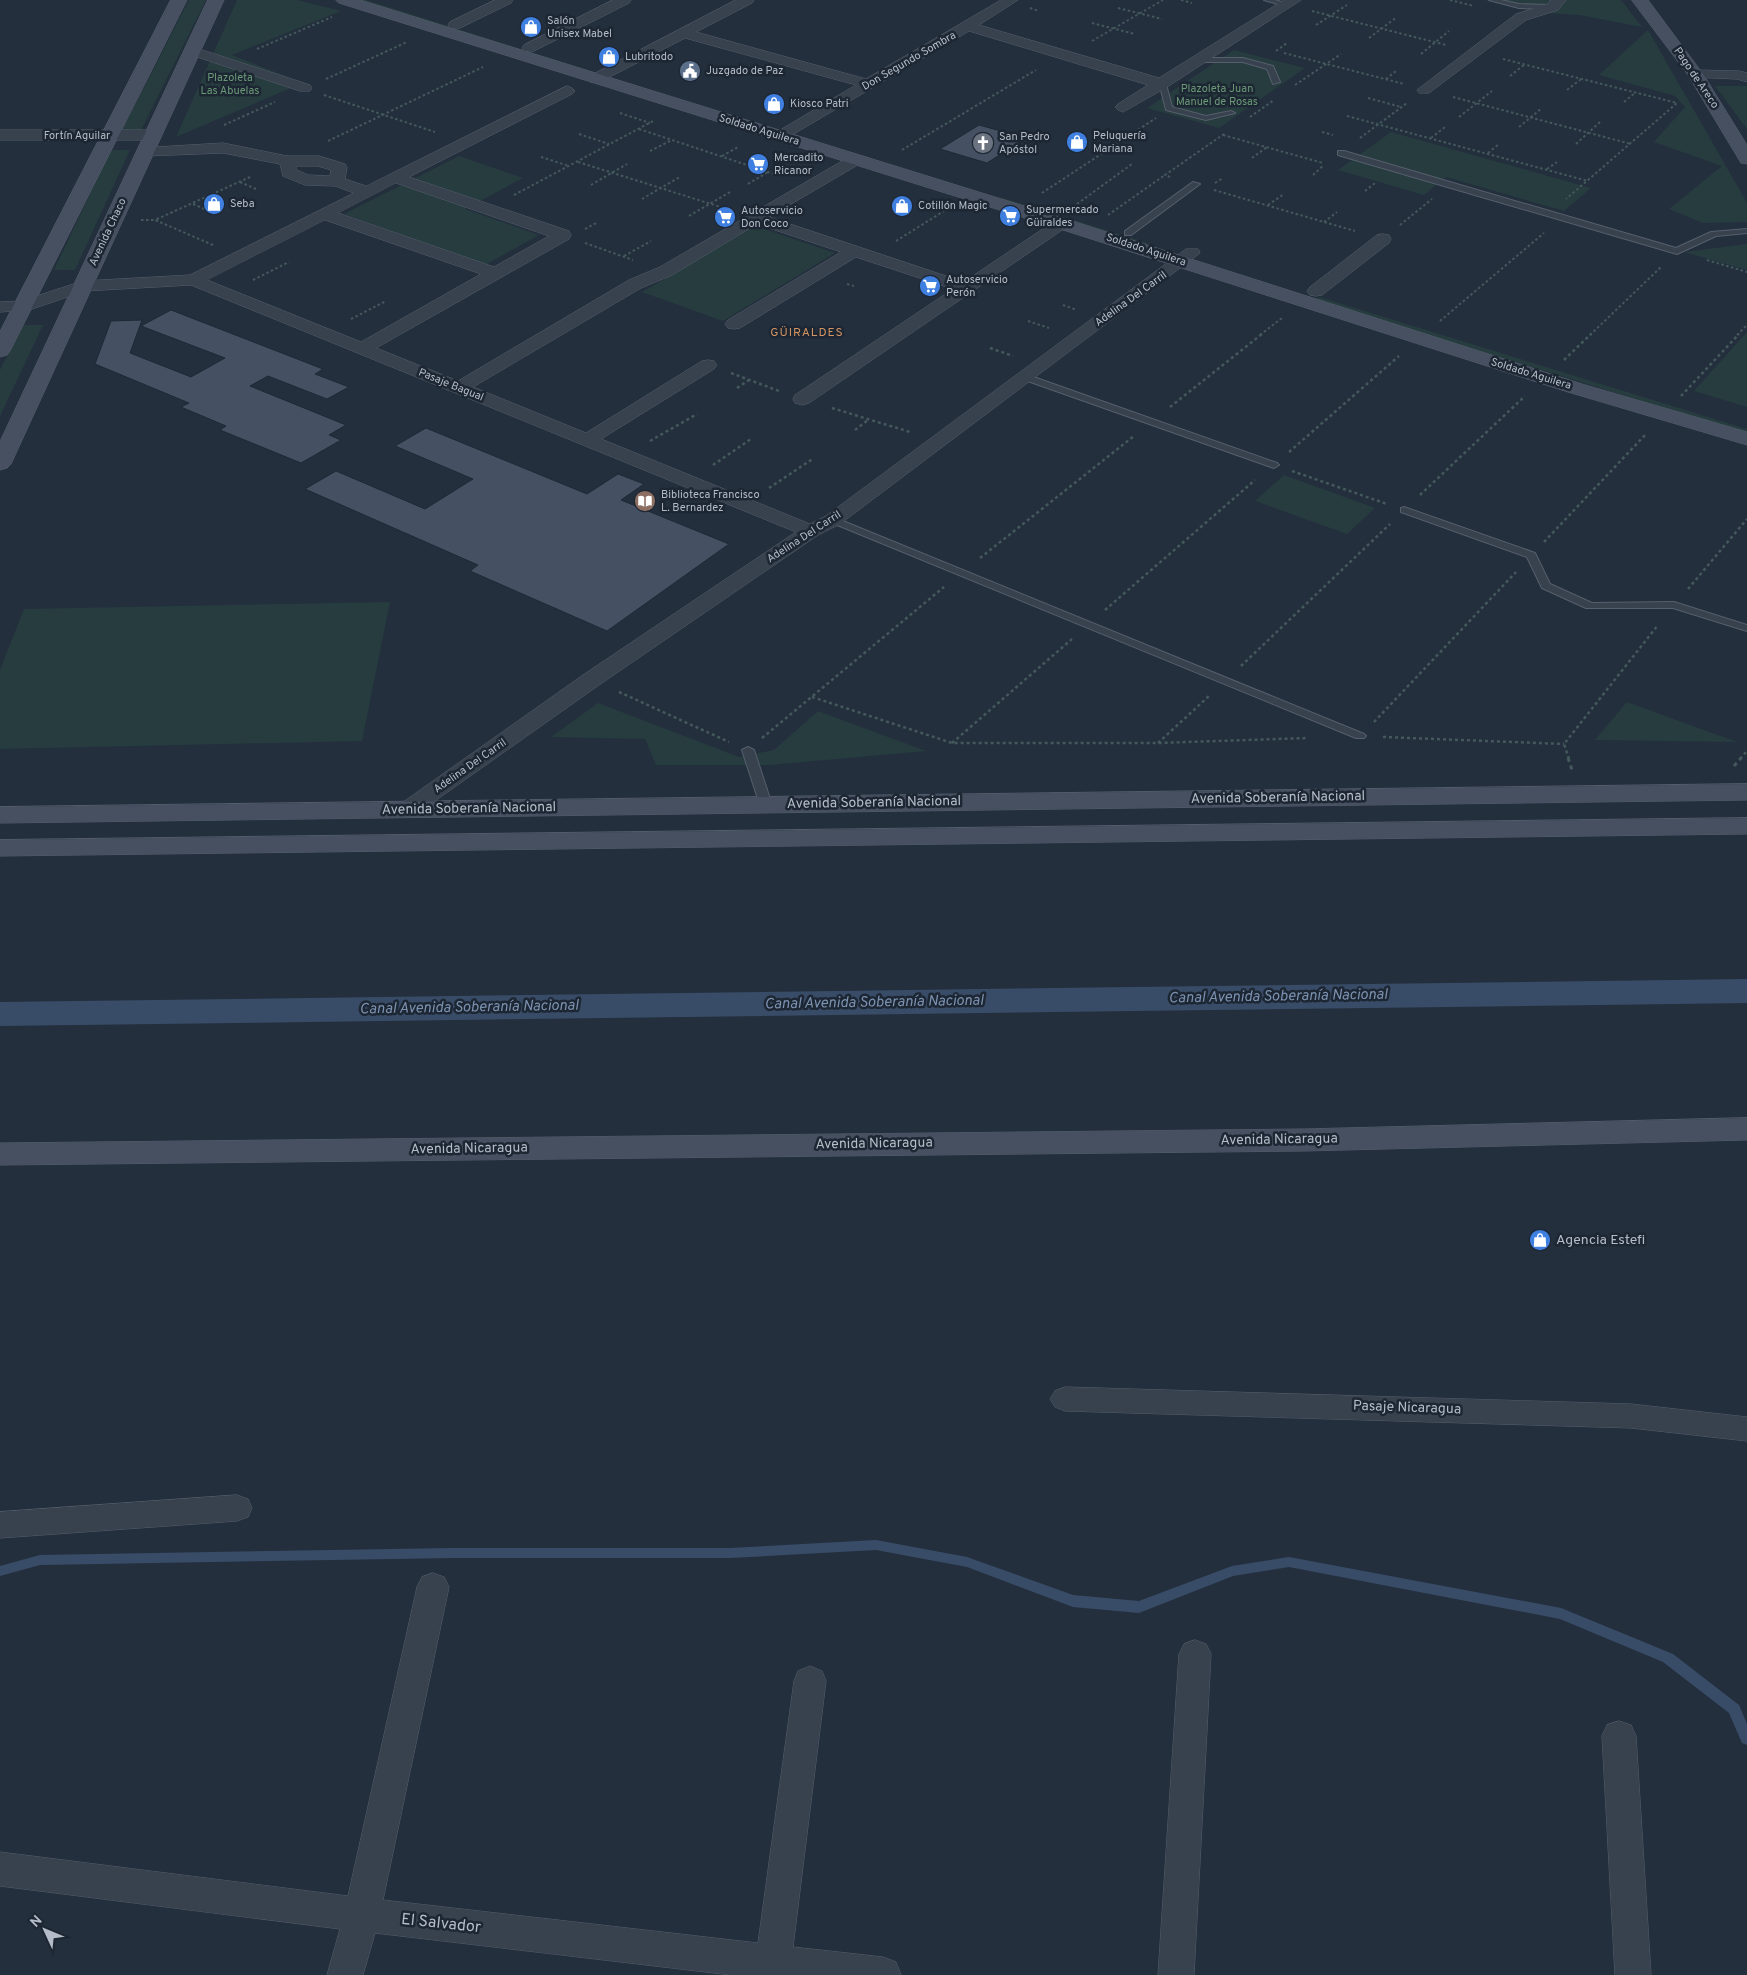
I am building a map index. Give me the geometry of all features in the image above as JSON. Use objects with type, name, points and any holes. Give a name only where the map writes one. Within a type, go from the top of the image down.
[{"type":"street","points":[[0,351],[179,0]]},
{"type":"street","name":"Avenida Chaco","points":[[0,464],[216,0]]},
{"type":"street","name":"Soldado Aguilera","points":[[344,0],[368,3],[455,25],[529,48],[682,106],[887,158],[986,196],[1028,202],[1063,218],[1097,223],[1128,233],[1186,257],[1316,291],[1670,409],[1747,439]]},
{"type":"street","points":[[455,25],[506,0]]},
{"type":"street","points":[[529,48],[624,0]]},
{"type":"street","points":[[602,76],[747,0]]},
{"type":"street","name":"Don Segundo Sombra","points":[[786,132],[1011,0]]},
{"type":"street","name":"Pago de Areco","points":[[1640,0],[1695,74],[1747,159]]},
{"type":"street","points":[[1124,107],[1291,2]]},
{"type":"street","name":"Soldado Aguilera","points":[[368,3],[510,53],[602,76],[786,132],[855,160],[1063,218],[1670,409],[1747,424]]},
{"type":"street","points":[[1424,90],[1521,17],[1556,3]]},
{"type":"street","points":[[968,26],[1162,84]]},
{"type":"street","points":[[684,33],[868,84]]},
{"type":"street","points":[[193,51],[305,88]]},
{"type":"street","points":[[1695,74],[1739,75],[1747,78]]},
{"type":"street","points":[[193,280],[567,91]]},
{"type":"street","name":"Fortín Aguilar","points":[[0,136],[108,136],[150,143],[223,148],[287,161],[319,160],[339,167],[337,181],[367,192]]},
{"type":"street","points":[[459,388],[636,284],[666,271],[758,219],[855,160]]},
{"type":"street","points":[[396,178],[563,235]]},
{"type":"street","points":[[324,214],[494,273]]},
{"type":"street","points":[[802,399],[966,288],[1063,218]]},
{"type":"street","points":[[758,219],[966,288]]},
{"type":"street","points":[[362,349],[563,235]]},
{"type":"street","points":[[1316,291],[1383,239]]},
{"type":"street","points":[[734,324],[854,251]]},
{"type":"street","name":"Adelina Del Carril","points":[[407,810],[591,680],[811,530],[833,520],[1186,257]]},
{"type":"street","name":"Pasaje Bagual","points":[[0,307],[23,306],[83,286],[193,280],[811,530]]},
{"type":"street","points":[[587,440],[708,365]]},
{"type":"street","name":"Avenida Soberanía Nacional","points":[[0,815],[1747,792]]},
{"type":"street","points":[[0,848],[1747,826]]},
{"type":"street","name":"Avenida Nicaragua","points":[[0,1154],[1304,1140],[1747,1129]]},
{"type":"street","name":"Pasaje Nicaragua","points":[[1065,1399],[1631,1416],[1747,1429]]},
{"type":"street","points":[[0,1525],[237,1508]]},
{"type":"street","points":[[345,1975],[362,1915],[433,1587]]},
{"type":"street","points":[[1176,1975],[1195,1654]]},
{"type":"street","points":[[773,1968],[810,1681]]},
{"type":"street","points":[[1619,1736],[1633,1975]]},
{"type":"street","name":"El Salvador","points":[[0,1869],[773,1968],[883,1975]]},
{"type":"lane","points":[[1267,0],[1291,2]]},
{"type":"lane","points":[[1492,0],[1519,6],[1556,3]]},
{"type":"lane","points":[[1199,60],[1243,60],[1270,68],[1276,82]]},
{"type":"lane","points":[[1162,84],[1170,108],[1206,118],[1231,113]]},
{"type":"lane","points":[[1341,153],[1453,184],[1677,252],[1714,234],[1747,231]]},
{"type":"lane","points":[[1128,233],[1196,184]]},
{"type":"lane","points":[[1025,377],[1274,465]]},
{"type":"lane","points":[[1404,510],[1532,555],[1546,586],[1590,606],[1674,605],[1747,628]]},
{"type":"lane","points":[[833,520],[1360,736]]},
{"type":"lane","points":[[748,750],[766,805]]},
{"type":"path","points":[[1088,42],[1163,0]]},
{"type":"path","points":[[1181,0],[1192,3]]},
{"type":"path","points":[[1291,2],[1332,16],[1381,29],[1678,103],[1548,213]]},
{"type":"path","points":[[226,62],[368,3]]},
{"type":"path","points":[[1316,25],[1347,5]]},
{"type":"path","points":[[1118,8],[1162,19]]},
{"type":"path","points":[[1369,38],[1397,17]]},
{"type":"path","points":[[1092,23],[1135,34]]},
{"type":"path","points":[[1420,54],[1449,31]]},
{"type":"path","points":[[1276,51],[1287,43]]},
{"type":"path","points":[[240,256],[156,220],[287,161],[510,53]]},
{"type":"path","points":[[1294,86],[1341,54]]},
{"type":"path","points":[[887,158],[1063,55]]},
{"type":"path","points":[[1510,76],[1524,65]]},
{"type":"path","points":[[1385,80],[1396,71]]},
{"type":"path","points":[[1567,90],[1581,79]]},
{"type":"path","points":[[305,88],[466,142]]},
{"type":"path","points":[[1214,132],[1326,164],[1424,90]]},
{"type":"path","points":[[1459,117],[1492,91]]},
{"type":"path","points":[[1624,102],[1636,93]]},
{"type":"path","points":[[1247,119],[1278,97]]},
{"type":"path","points":[[1368,98],[1402,107]]},
{"type":"path","points":[[488,209],[682,106]]},
{"type":"path","points":[[1028,202],[1158,117],[1124,107]]},
{"type":"path","points":[[1519,127],[1542,108]]},
{"type":"path","points":[[620,113],[650,123]]},
{"type":"path","points":[[1347,116],[1588,181]]},
{"type":"path","points":[[1576,144],[1600,122]]},
{"type":"path","points":[[1430,138],[1445,127]]},
{"type":"path","points":[[639,129],[812,187]]},
{"type":"path","points":[[1097,223],[1231,130]]},
{"type":"path","points":[[579,134],[610,144]]},
{"type":"path","points":[[650,151],[672,140]]},
{"type":"path","points":[[1488,154],[1499,144]]},
{"type":"path","points":[[722,156],[741,146]]},
{"type":"path","points":[[1252,158],[1266,147]]},
{"type":"path","points":[[541,157],[568,166]]},
{"type":"path","points":[[577,161],[758,219]]},
{"type":"path","points":[[1547,170],[1557,162]]},
{"type":"path","points":[[591,185],[627,164]]},
{"type":"path","points":[[1063,218],[1132,164]]},
{"type":"path","points":[[748,184],[768,172]]},
{"type":"path","points":[[1165,175],[1383,239],[1453,184]]},
{"type":"path","points":[[642,199],[680,177]]},
{"type":"path","points":[[239,182],[256,189]]},
{"type":"path","points":[[690,216],[730,192]]},
{"type":"path","points":[[1268,205],[1284,194]]},
{"type":"path","points":[[870,256],[986,196]]},
{"type":"path","points":[[192,204],[216,214]]},
{"type":"path","points":[[1324,222],[1337,212]]},
{"type":"path","points":[[563,235],[666,271]]},
{"type":"path","points":[[624,256],[651,241]]},
{"type":"path","points":[[1677,252],[1747,272]]},
{"type":"path","points":[[225,293],[288,262]]},
{"type":"path","points":[[324,333],[386,301]]},
{"type":"path","points":[[1360,736],[1670,409],[1747,325]]},
{"type":"path","points":[[737,388],[749,380]]},
{"type":"path","points":[[625,455],[697,414]]},
{"type":"path","points":[[856,430],[868,420]]},
{"type":"path","points":[[690,481],[751,439]]},
{"type":"path","points":[[745,504],[814,458]]},
{"type":"path","points":[[1274,465],[1404,510]]},
{"type":"path","points":[[1564,744],[1674,605],[1747,519]]},
{"type":"path","points":[[812,697],[952,743],[1158,743],[1360,736],[1564,744]]},
{"type":"path","points":[[1564,744],[1579,794]]},
{"type":"green space","points":[[189,0],[206,0],[141,130],[122,130]]},
{"type":"green space","name":"Plazoleta Las Abuelas","points":[[237,0],[297,0],[341,11],[232,55],[303,83],[176,137]]},
{"type":"green space","points":[[355,0],[366,0],[594,72],[588,74]]},
{"type":"green space","points":[[1484,0],[1621,0],[1642,27],[1579,15],[1544,13]]},
{"type":"green space","points":[[1648,30],[1747,203],[1747,222],[1703,223],[1669,209],[1722,166],[1654,142],[1685,107],[1675,96],[1599,75]]},
{"type":"green space","name":"Plazoleta Juan Manuel de Rosas","points":[[1234,50],[1305,68],[1219,128],[1147,108]]},
{"type":"green space","points":[[1715,86],[1747,86],[1747,129]]},
{"type":"green space","points":[[1391,132],[1591,188],[1564,211],[1446,177],[1424,195],[1338,170]]},
{"type":"green space","points":[[111,150],[130,150],[75,270],[54,270]]},
{"type":"green space","points":[[459,156],[523,178],[465,209],[539,235],[485,265],[344,214]]},
{"type":"green space","points":[[1003,198],[1148,243],[1143,247],[998,200]]},
{"type":"green space","points":[[755,226],[835,253],[723,321],[642,292]]},
{"type":"green space","points":[[1747,244],[1747,270],[1684,252]]},
{"type":"green space","points":[[1319,297],[1747,429],[1747,433],[1315,301]]},
{"type":"green space","points":[[22,325],[43,325],[0,416],[0,370]]},
{"type":"green space","points":[[1747,332],[1747,407],[1694,391]]},
{"type":"green space","points":[[1284,475],[1375,508],[1347,534],[1255,501]]},
{"type":"green space","points":[[390,602],[362,741],[0,749],[0,670],[24,609]]},
{"type":"green space","points":[[1627,702],[1737,742],[1595,740]]},
{"type":"green space","points":[[598,703],[739,757],[774,750],[818,711],[926,751],[770,765],[656,765],[645,739],[551,737]]},
{"type":"building","name":"San Pedro Apóstol","points":[[979,125],[1026,138],[987,163],[940,149]]},
{"type":"building","points":[[171,310],[323,369],[315,374],[349,387],[327,399],[268,376],[250,386],[346,425],[329,435],[341,440],[301,463],[220,430],[226,426],[181,407],[189,403],[95,364],[111,321],[142,320],[130,353],[191,377],[225,358],[141,326]]},
{"type":"building","points":[[426,428],[587,494],[618,474],[644,484],[621,500],[729,544],[607,631],[470,571],[478,565],[305,489],[336,471],[425,509],[473,479],[395,446]]},
{"type":"waterway","name":"Canal Avenida Soberanía Nacional","points":[[0,1014],[1747,991]]},
{"type":"waterway","points":[[0,1571],[40,1560],[453,1553],[730,1553],[876,1545],[967,1562],[1073,1601],[1139,1607],[1232,1571],[1289,1562],[1561,1614],[1668,1658],[1734,1709],[1747,1739]]},
{"type":"place","name":"Salón Unisex Mabel","points":[[531,27]]},
{"type":"place","name":"Lubritodo","points":[[609,57]]},
{"type":"place","name":"Juzgado de Paz","points":[[690,71]]},
{"type":"place","name":"Kiosco Patri","points":[[774,104]]},
{"type":"place","name":"Peluquería Mariana","points":[[1077,142]]},
{"type":"place","name":"San Pedro Apóstol","points":[[983,143]]},
{"type":"place","name":"Mercadito Ricanor","points":[[758,164]]},
{"type":"place","name":"Seba","points":[[214,204]]},
{"type":"place","name":"Cotillón Magic","points":[[902,206]]},
{"type":"place","name":"Supermercado Güiraldes","points":[[1010,216]]},
{"type":"place","name":"Autoservicio Don Coco","points":[[725,217]]},
{"type":"place","name":"Autoservicio Perón","points":[[930,286]]},
{"type":"place","name":"Biblioteca Francisco L. Bernardez","points":[[645,501]]},
{"type":"place","name":"Agencia Estefi","points":[[1540,1240]]},
{"type":"district","name":"GÜIRALDES","points":[[807,333]]}]
